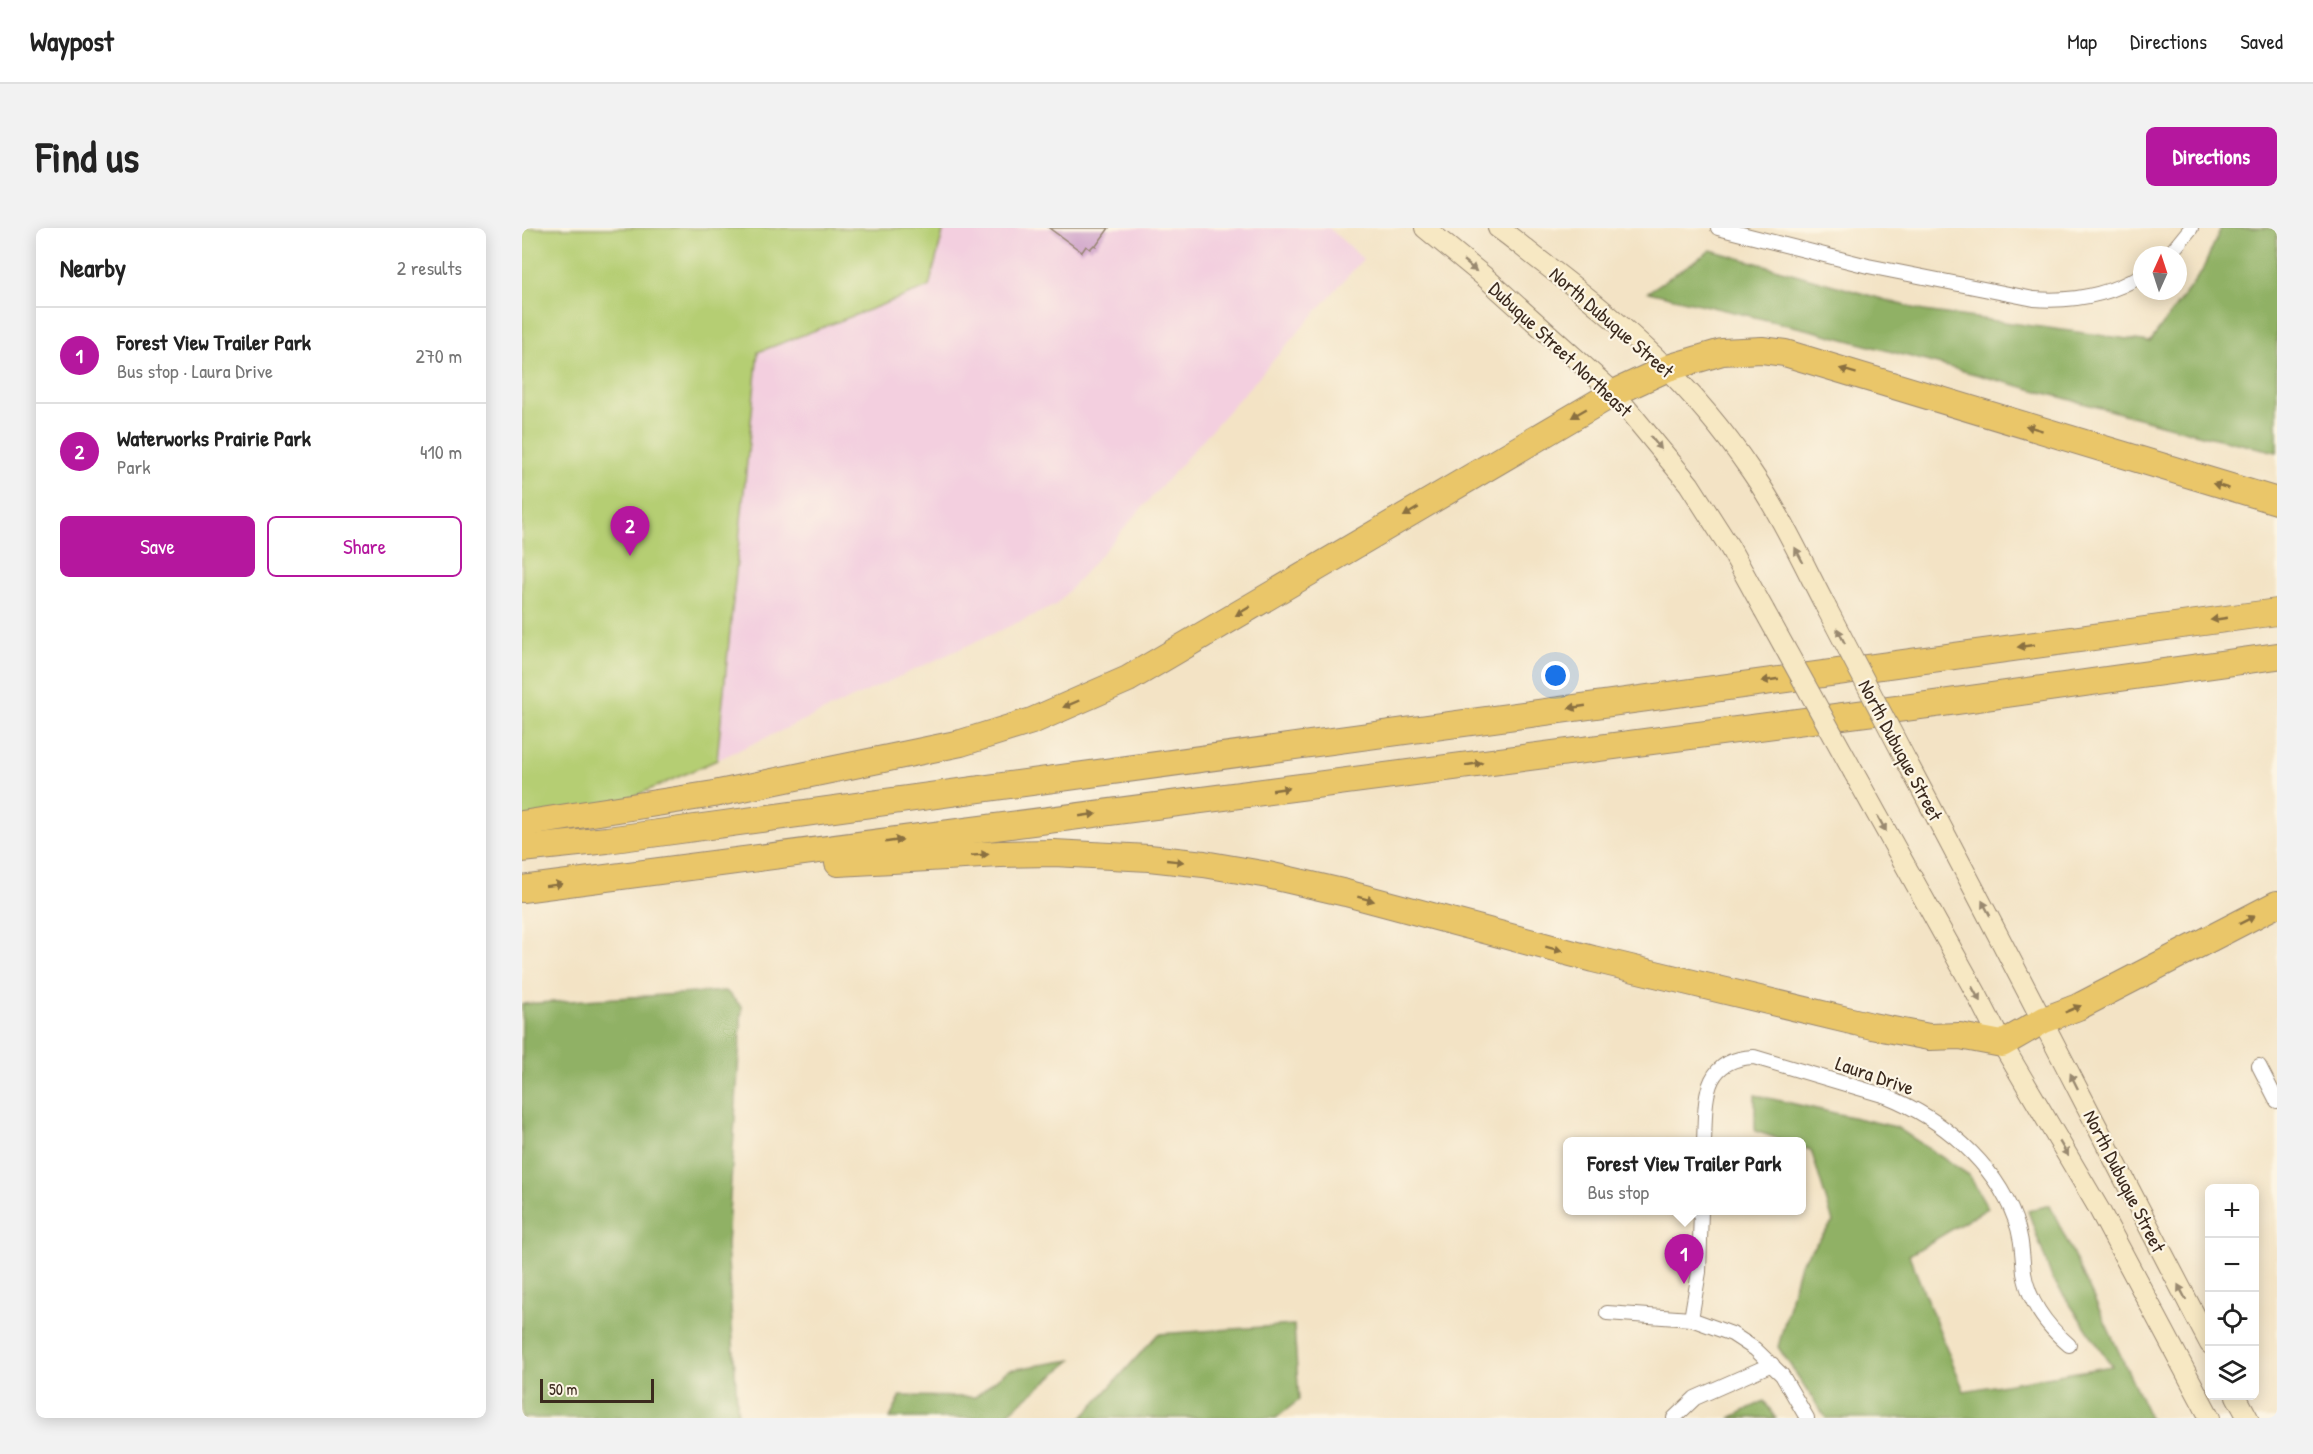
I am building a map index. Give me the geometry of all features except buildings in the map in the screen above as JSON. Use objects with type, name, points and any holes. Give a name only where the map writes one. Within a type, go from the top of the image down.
[{"type":"highway","points":[[522,824],[714,794],[961,743],[1032,721],[1128,679],[1614,393],[1668,368],[1734,350],[1785,353],[2277,501]]},
{"type":"highway","points":[[522,849],[619,839],[2277,612]]},
{"type":"highway","points":[[522,889],[1935,704],[2277,656]]},
{"type":"highway","points":[[586,882],[1000,854],[1085,854],[1171,860],[1268,875],[1593,959],[1872,1026],[1929,1037],[1960,1036],[2002,1044],[2044,1020],[2078,1007],[2277,904]]},
{"type":"main road","name":"Dubuque Street Northeast","points":[[1425,228],[1486,278],[1614,393],[1689,484],[1730,548],[1813,698]]},
{"type":"main road","name":"North Dubuque Street","points":[[1498,228],[1597,304],[1668,368],[1725,434],[1753,473],[1777,514],[2044,1020],[2109,1151],[2205,1334]]},
{"type":"main road","name":"North Dubuque Street","points":[[1813,698],[2002,1044],[2099,1209],[2210,1418]]},
{"type":"main road","points":[[2239,1400],[2248,1418]]},
{"type":"street","points":[[1718,228],[1868,266],[2034,299],[2057,301],[2085,298],[2108,292],[2133,280]]},
{"type":"street","points":[[2176,246],[2191,228]]},
{"type":"street","name":"Laura Drive","points":[[1704,1137],[1707,1092],[1710,1081],[1728,1062],[1741,1058],[1754,1057],[1906,1104],[1932,1119],[1959,1140],[1987,1172],[2006,1199],[2022,1242],[2025,1274],[2033,1300],[2055,1333],[2070,1345]]},
{"type":"street","points":[[2259,1066],[2277,1101]]},
{"type":"street","points":[[1691,1319],[1699,1272],[1701,1215]]},
{"type":"street","points":[[1607,1313],[1691,1319],[1732,1334],[1755,1349],[1782,1375],[1808,1418]]},
{"type":"street","points":[[1674,1418],[1695,1398],[1772,1364]]},
{"type":"shaded area","points":[[944,228],[1329,228],[1363,259],[1056,605],[717,760],[758,352],[929,287]]},
{"type":"green space","points":[[522,228],[944,228],[929,287],[758,352],[717,760],[596,813],[522,822]]},
{"type":"green space","points":[[2221,228],[2277,228],[2277,452],[2202,435],[1814,331],[1648,292],[1711,250],[1924,311],[2150,342],[2181,300],[2187,300],[2187,291],[2202,271]]},
{"type":"green space","points":[[726,991],[742,1007],[727,1245],[738,1418],[522,1418],[522,1004]]},
{"type":"green space","points":[[1755,1095],[1896,1127],[1969,1175],[1988,1208],[1909,1255],[1964,1391],[2112,1366],[2052,1278],[2028,1211],[2050,1205],[2150,1418],[1826,1418],[1778,1347],[1800,1264],[1833,1222],[1811,1150],[1806,1148],[1806,1137],[1773,1137],[1755,1131]]},
{"type":"green space","points":[[1294,1325],[1299,1400],[1276,1418],[1082,1418],[1158,1334]]},
{"type":"green space","points":[[1072,1360],[1002,1418],[890,1418],[901,1396],[975,1397],[1008,1370]]},
{"type":"green space","points":[[1764,1401],[1776,1418],[1730,1418]]},
{"type":"place","name":"Waterworks Prairie Park","points":[[630,556]]},
{"type":"place","name":"Forest View Trailer Park","points":[[1684,1284]]}]
